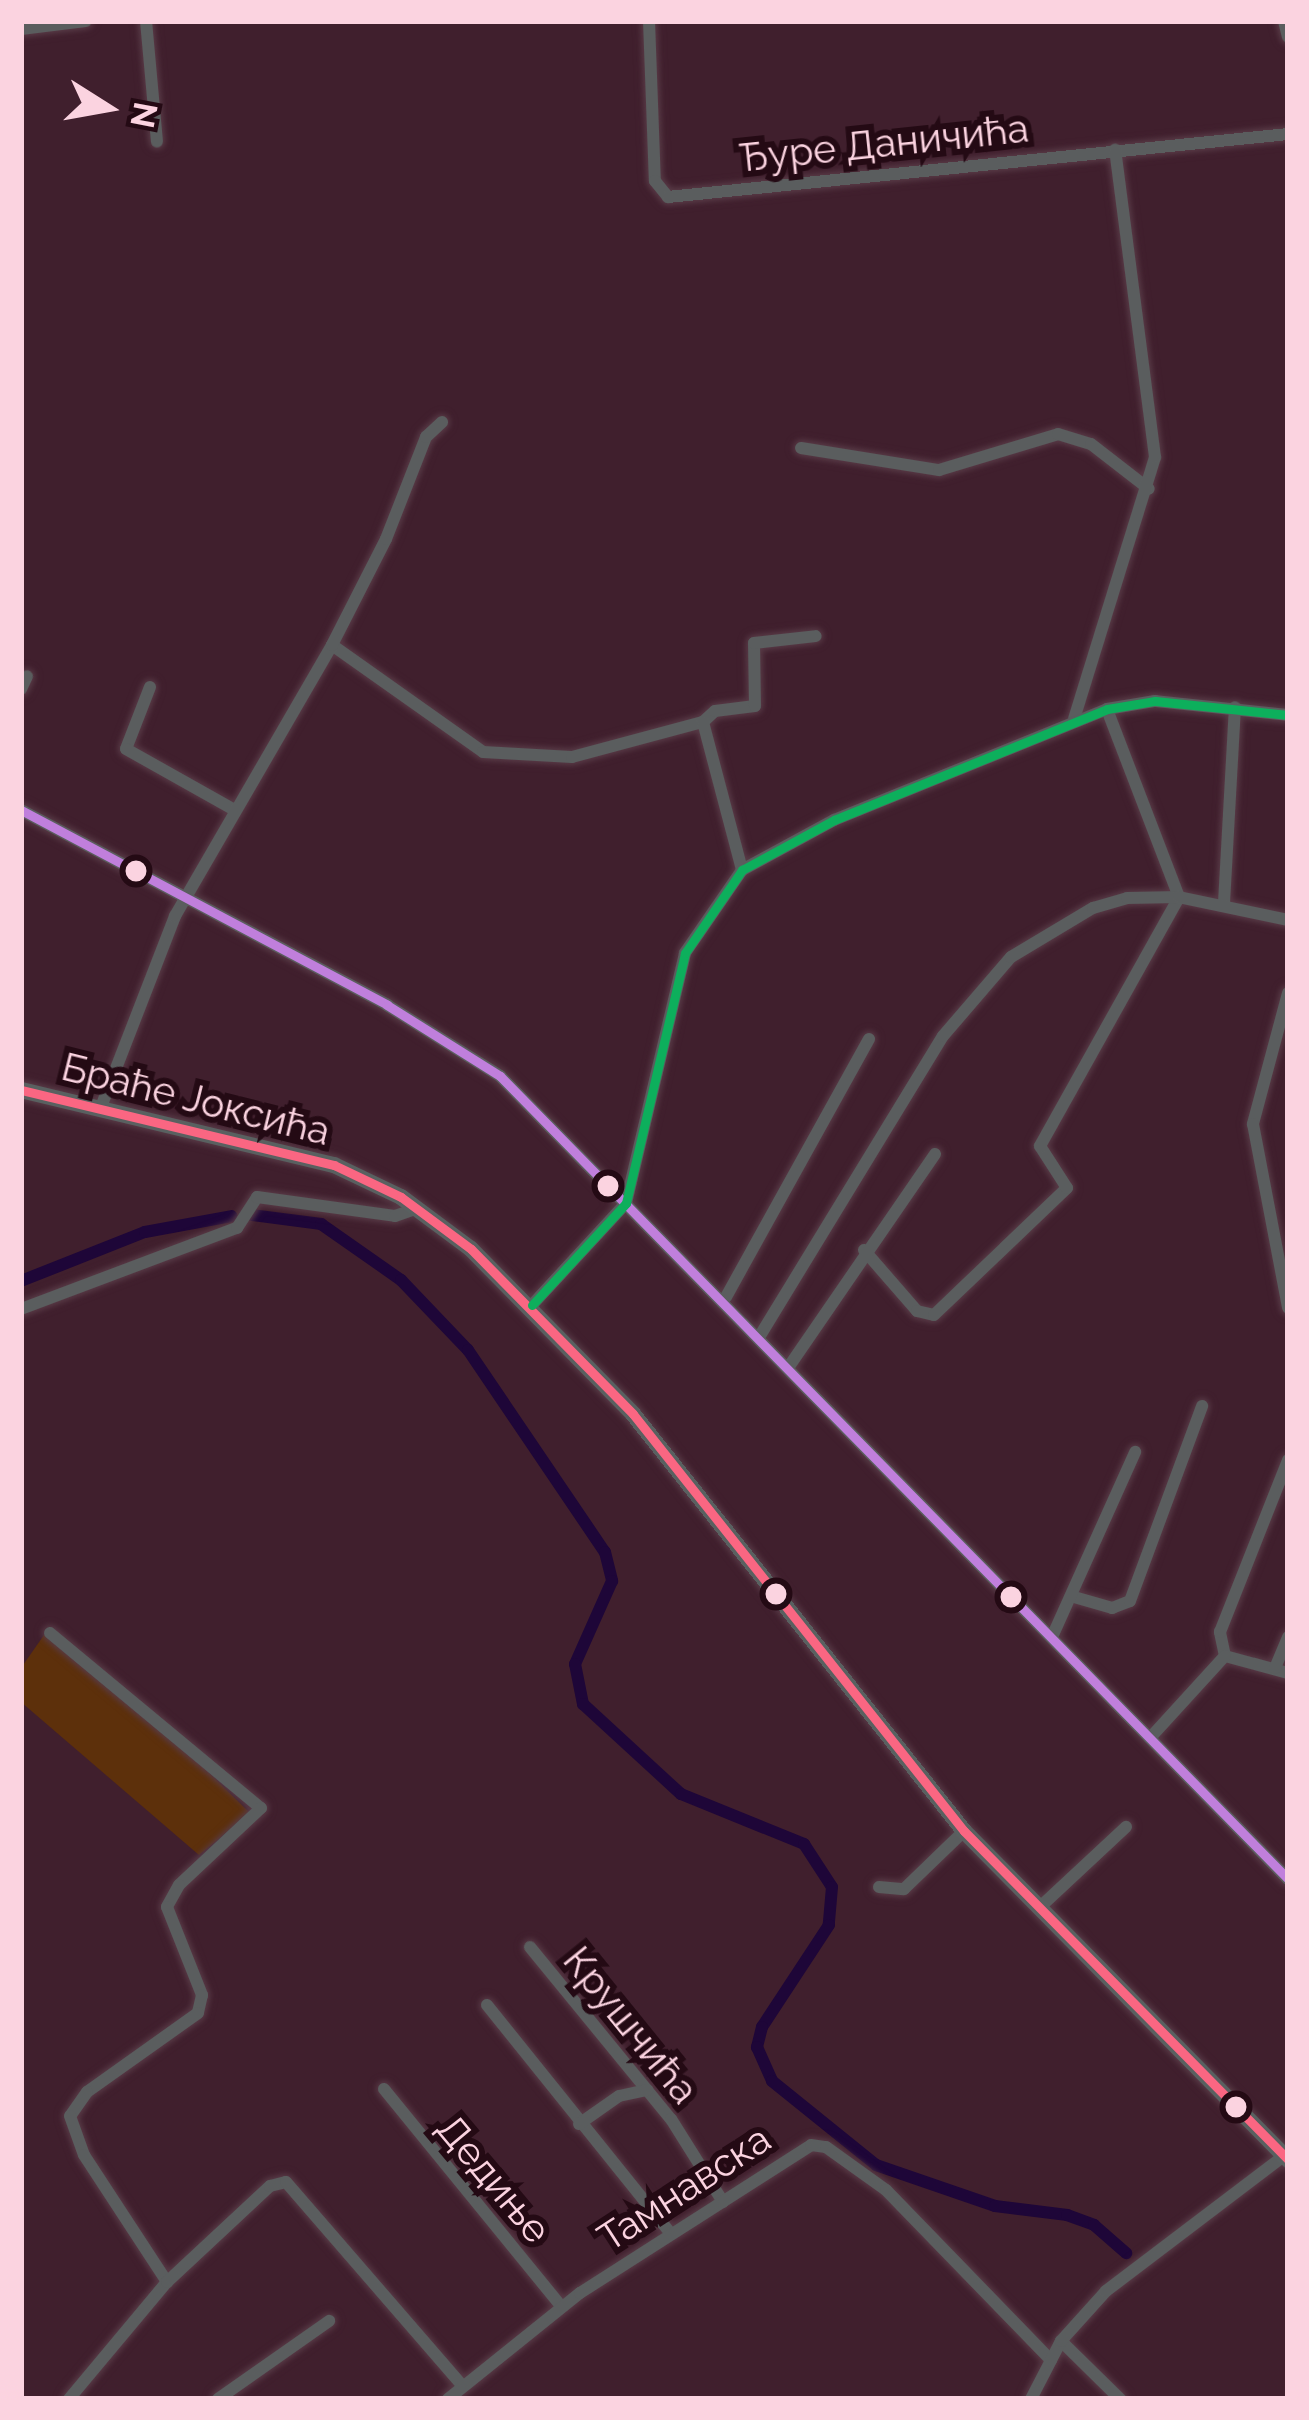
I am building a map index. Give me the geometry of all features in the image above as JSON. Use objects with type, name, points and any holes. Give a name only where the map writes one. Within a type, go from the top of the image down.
[{"type":"main road","name":"Браће Јоксића","points":[[21,1090],[307,1156],[418,1208],[532,1305],[644,1428],[964,1831],[1286,2158]]},
{"type":"street","points":[[21,28],[86,21]]},
{"type":"street","points":[[146,21],[157,142]]},
{"type":"street","name":"Ђуре Даничића","points":[[649,21],[655,181],[668,197],[1288,134]]},
{"type":"street","points":[[1284,21],[1288,38]]},
{"type":"street","points":[[1074,719],[1154,457],[1115,150]]},
{"type":"street","points":[[101,1107],[184,898],[332,645],[380,554],[422,444],[442,422]]},
{"type":"street","points":[[800,448],[939,470],[1058,434],[1090,444],[1148,488]]},
{"type":"street","points":[[332,645],[456,738],[492,754],[586,755],[703,722],[715,711],[755,706],[754,643],[816,637]]},
{"type":"street","points":[[150,688],[125,747],[233,809]]},
{"type":"street","points":[[532,1305],[626,1203],[685,953],[742,870],[805,833],[1107,709],[1155,701],[1288,715]]},
{"type":"street","points":[[1224,903],[1235,707]]},
{"type":"street","points":[[1107,709],[1179,897]]},
{"type":"street","points":[[703,722],[742,870]]},
{"type":"street","points":[[21,810],[480,1061],[726,1298],[1288,1879]]},
{"type":"street","points":[[864,1250],[917,1311],[934,1315],[1064,1193],[1065,1177],[1041,1157],[1040,1146],[1179,897]]},
{"type":"street","points":[[761,1334],[875,1139],[955,1019],[1002,965],[1102,904],[1179,897],[1288,920]]},
{"type":"street","points":[[1288,993],[1252,1120],[1288,1308]]},
{"type":"street","points":[[726,1298],[869,1039]]},
{"type":"street","points":[[790,1365],[864,1250],[935,1154]]},
{"type":"street","points":[[21,1309],[236,1228],[257,1197],[395,1216],[418,1208]]},
{"type":"street","points":[[1074,1597],[1112,1608],[1130,1601],[1202,1406]]},
{"type":"street","points":[[1052,1637],[1136,1452]]},
{"type":"street","points":[[1225,1656],[1220,1632],[1288,1460]]},
{"type":"street","points":[[50,1633],[261,1808],[178,1885],[167,1907],[202,1995],[198,2013],[87,2092],[70,2116],[85,2155],[167,2282]]},
{"type":"street","points":[[1225,1656],[1281,1671],[1288,1637]]},
{"type":"street","points":[[1150,1738],[1225,1656]]},
{"type":"street","points":[[1040,1908],[1126,1827]]},
{"type":"street","points":[[879,1887],[904,1888],[964,1831]]},
{"type":"street","name":"Крушчића","points":[[530,1947],[647,2090],[723,2202]]},
{"type":"street","points":[[487,2005],[669,2231]]},
{"type":"street","name":"Дедиње","points":[[384,2089],[561,2306]]},
{"type":"street","points":[[579,2123],[619,2096],[647,2090]]},
{"type":"street","name":"Тамнавска","points":[[448,2399],[561,2306],[669,2231],[723,2202],[792,2152],[826,2146],[940,2240],[1051,2360]]},
{"type":"street","points":[[1030,2399],[1061,2342],[1106,2290],[1286,2158]]},
{"type":"street","points":[[69,2399],[167,2282],[270,2186],[286,2182],[463,2386]]},
{"type":"street","points":[[218,2399],[329,2321]]},
{"type":"street","points":[[1061,2342],[1120,2399]]},
{"type":"shaded area","points":[[44,1635],[160,1725],[250,1813],[199,1855],[21,1702],[21,1668]]},
{"type":"waterway","points":[[252,1215],[321,1224],[401,1280],[468,1350],[605,1552],[612,1581],[575,1664],[583,1704],[681,1794],[804,1844],[832,1887],[829,1925],[762,2027],[757,2047],[772,2081],[876,2165],[995,2206],[1067,2215],[1094,2225],[1126,2253]]},
{"type":"waterway","points":[[21,1281],[145,1232],[232,1216]]},
{"type":"transit line","points":[[532,1305],[626,1203],[685,953],[742,870],[834,820],[1107,709],[1155,701],[1288,715]]},
{"type":"transit line","points":[[21,810],[387,1005],[500,1076],[1288,1879]]},
{"type":"transit line","points":[[21,1090],[334,1165],[401,1197],[471,1249],[633,1414],[964,1831],[1288,2160]]}]
